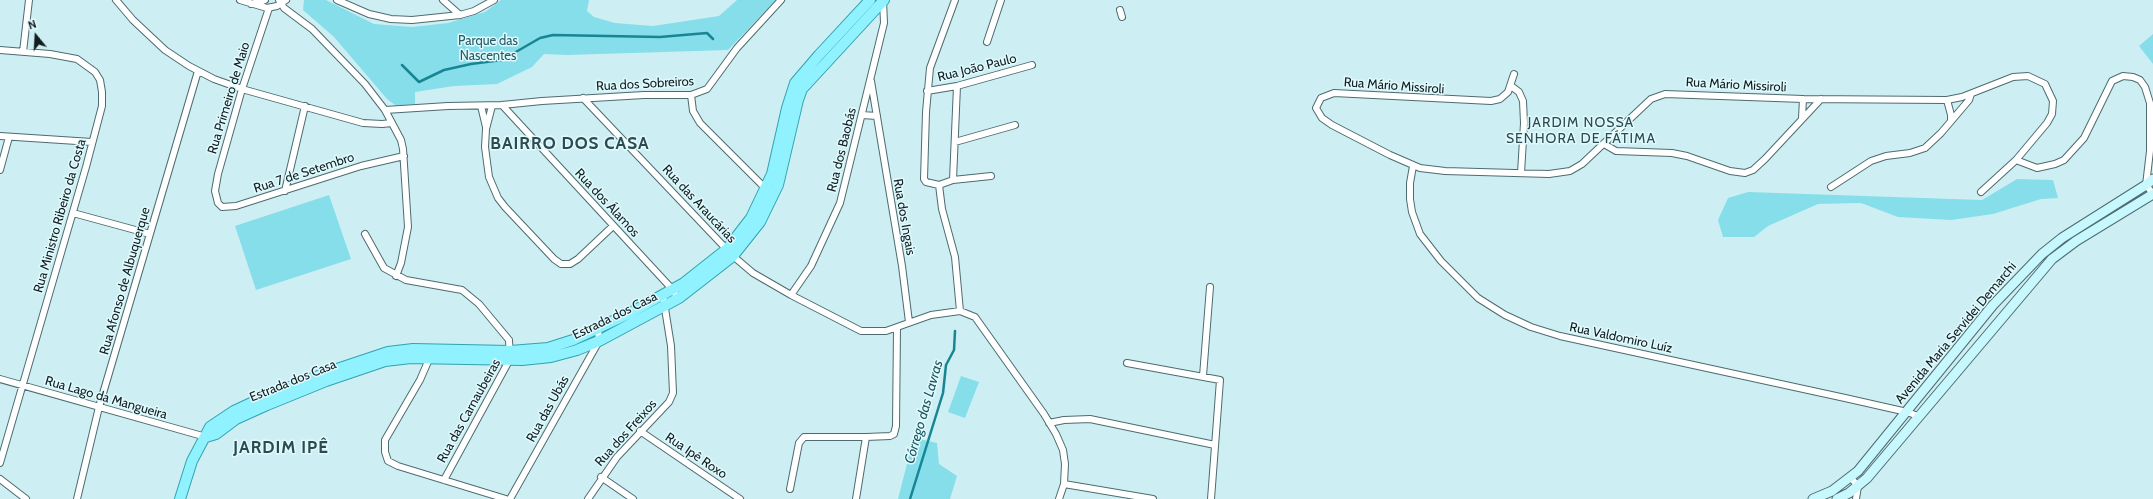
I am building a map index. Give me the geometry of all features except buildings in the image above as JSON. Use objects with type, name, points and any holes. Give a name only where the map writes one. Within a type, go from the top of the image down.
[{"type":"main road","name":"Estrada dos Casa","points":[[180,499],[192,461],[210,428],[234,411],[275,392],[363,364],[401,350],[431,353],[510,355],[540,359],[551,357],[577,350],[599,341],[666,307],[676,294],[730,252],[751,218],[770,193],[780,148],[794,99],[795,83],[870,0]]},
{"type":"main road","name":"Estrada dos Casa","points":[[794,99],[810,79],[883,0]]},
{"type":"main road","name":"Avenida Maria Servidei Demarchi","points":[[1813,499],[1832,491],[1851,478],[1907,412],[1993,305],[2042,254],[2062,238],[2146,185],[2153,179]]},
{"type":"main road","name":"Avenida Maria Servidei Demarchi","points":[[1837,499],[1858,486],[2052,259],[2076,241],[2153,194]]},
{"type":"main road","name":"Estrada dos Casa","points":[[510,355],[548,348],[573,340],[662,296],[676,294]]},
{"type":"street","points":[[23,52],[29,0]]},
{"type":"street","points":[[116,0],[133,20],[161,46],[198,71],[242,89],[363,122],[382,124],[392,123]]},
{"type":"street","points":[[240,0],[269,8],[283,1],[292,14],[312,29],[342,58],[385,110],[401,140],[404,156],[408,227],[401,263],[396,276]]},
{"type":"street","points":[[251,4],[265,0]]},
{"type":"street","points":[[337,0],[369,14],[391,19],[427,20],[460,15],[474,11],[494,0]]},
{"type":"street","points":[[443,0],[460,15]]},
{"type":"street","name":"Rua dos Sobreiros","points":[[385,110],[448,106],[492,106],[584,98],[665,94],[691,95],[707,89],[737,48],[780,0]]},
{"type":"street","name":"Rua dos Baobás","points":[[791,295],[821,247],[840,203],[884,23],[883,0]]},
{"type":"street","points":[[955,0],[932,59],[927,91],[924,179],[928,183],[939,185],[953,180],[991,176]]},
{"type":"street","points":[[987,42],[1001,0]]},
{"type":"street","name":"Rua Primeiro de Maio","points":[[216,197],[218,174],[242,89],[269,8]]},
{"type":"street","points":[[1120,10],[1122,17]]},
{"type":"street","name":"Rua Ministro Ribeiro da Costa","points":[[0,50],[50,54],[77,59],[95,72],[100,80],[102,92],[102,106],[73,213],[0,462]]},
{"type":"street","name":"Rua João Paulo","points":[[927,91],[957,86],[1032,65]]},
{"type":"street","name":"Rua Afonso de Albuquerque","points":[[77,499],[99,408],[198,71]]},
{"type":"street","points":[[1514,74],[1511,86],[1519,92],[1523,101],[1524,124],[1521,173]]},
{"type":"street","name":"Rua Mário Missiroli","points":[[1511,86],[1503,98],[1491,101],[1338,93],[1326,96],[1318,101],[1317,111],[1327,122],[1412,166],[1434,170],[1549,174],[1570,171],[1582,164],[1651,99],[1665,94],[1803,99],[1947,100],[1971,94],[2006,79],[2023,76],[2039,80],[2047,87],[2053,101],[2052,114],[2036,138],[2016,160],[1981,192]]},
{"type":"street","points":[[2016,160],[2037,168],[2055,164],[2064,160],[2084,138],[2112,81],[2123,76],[2133,76],[2140,80],[2145,87],[2150,103],[2150,151],[2146,185],[2153,194]]},
{"type":"street","name":"Rua dos Ingais","points":[[871,79],[902,266],[909,322]]},
{"type":"street","points":[[953,180],[957,86]]},
{"type":"street","points":[[1831,187],[1871,161],[1886,156],[1910,153],[1925,148],[1969,100],[1971,94]]},
{"type":"street","points":[[691,95],[696,118],[770,193]]},
{"type":"street","name":"Rua das Araucárias","points":[[584,98],[730,252],[753,273],[791,295],[861,331],[876,332],[896,328],[931,315],[960,312]]},
{"type":"street","points":[[1802,118],[1803,99]]},
{"type":"street","points":[[1604,144],[1616,151],[1672,153],[1687,156],[1730,171],[1745,173],[1753,170],[1765,159],[1821,99]]},
{"type":"street","points":[[1947,100],[1952,115],[1951,121]]},
{"type":"street","name":"Rua dos Álamos","points":[[502,105],[676,294]]},
{"type":"street","points":[[285,191],[305,106]]},
{"type":"street","points":[[481,106],[486,129],[486,166],[493,188],[506,207],[554,259],[561,264],[570,264],[578,259],[613,226]]},
{"type":"street","points":[[486,129],[492,106]]},
{"type":"street","points":[[862,116],[877,116]]},
{"type":"street","points":[[955,142],[1015,125]]},
{"type":"street","points":[[0,136],[92,142]]},
{"type":"street","points":[[0,170],[9,137]]},
{"type":"street","name":"Rua 7 de Setembro","points":[[216,197],[222,206],[226,207],[285,191],[361,166],[404,156]]},
{"type":"street","name":"Rua Valdomiro Luíz","points":[[1412,166],[1410,199],[1416,226],[1420,234],[1441,261],[1478,298],[1505,315],[1531,327],[1560,336],[1907,412],[1918,416]]},
{"type":"street","points":[[939,185],[942,209],[955,257],[960,312],[975,317],[980,323],[1049,422],[1063,450],[1065,464],[1064,484],[1059,499]]},
{"type":"street","points":[[73,213],[150,234]]},
{"type":"street","points":[[365,234],[378,260],[384,268],[396,276],[406,280],[462,290],[479,304],[509,340],[510,355]]},
{"type":"street","points":[[1204,376],[1210,287]]},
{"type":"street","points":[[662,296],[666,307]]},
{"type":"street","name":"Rua dos Freixos","points":[[588,499],[602,476],[640,431],[669,402],[673,384],[666,307]]},
{"type":"street","points":[[598,328],[599,341]]},
{"type":"street","points":[[790,489],[799,443],[802,438],[811,435],[866,437],[890,436],[895,431],[896,328]]},
{"type":"street","name":"Rua das Ubás","points":[[510,499],[599,341]]},
{"type":"street","points":[[431,353],[420,380],[386,440],[385,452],[388,461],[398,466],[506,499]]},
{"type":"street","name":"Rua das Carnaubeiras","points":[[444,480],[510,355]]},
{"type":"street","points":[[1127,364],[1216,378],[1221,383],[1211,499]]},
{"type":"street","name":"Rua Lago da Mangueira","points":[[0,379],[206,437]]},
{"type":"street","points":[[1049,422],[1090,419],[1215,445]]},
{"type":"street","name":"Rua Ipê Roxo","points":[[640,431],[740,499]]},
{"type":"street","points":[[856,499],[866,437]]},
{"type":"street","points":[[602,476],[633,499]]},
{"type":"street","points":[[0,478],[25,499]]},
{"type":"street","points":[[1851,478],[1858,486],[1856,499]]},
{"type":"street","points":[[1064,484],[1130,497],[1153,499]]},
{"type":"green space","name":"Parque das Nascentes","points":[[304,0],[326,0],[374,24],[412,27],[448,23],[485,12],[501,0],[589,0],[587,11],[594,17],[615,23],[653,26],[719,16],[737,0],[776,0],[728,50],[567,55],[544,54],[532,67],[497,84],[454,86],[415,92],[415,104],[395,105],[387,99],[334,37],[303,10]]},
{"type":"green space","points":[[2153,34],[2153,64],[2139,46]]},
{"type":"green space","points":[[2017,179],[2053,180],[2058,198],[2041,199],[1993,214],[1951,220],[1898,217],[1861,203],[1818,204],[1768,226],[1754,237],[1723,237],[1718,220],[1728,198],[1748,192],[1982,200]]},
{"type":"green space","points":[[329,195],[351,259],[256,290],[235,226]]},
{"type":"green space","points":[[961,376],[979,382],[965,418],[948,412]]},
{"type":"green space","points":[[919,439],[937,443],[939,464],[957,476],[950,499],[898,499],[911,448]]},
{"type":"waterway","points":[[402,65],[419,82],[444,70],[471,64],[502,60],[540,38],[553,35],[660,37],[707,33],[713,39]]},
{"type":"waterway","name":"Córrego das Lavras","points":[[910,499],[943,393],[946,365],[954,350],[955,331]]},
{"type":"district","name":"JARDIM NOSSA SENHORA DE FÁTIMA","points":[[1581,132]]},
{"type":"district","name":"BAIRRO DOS CASA","points":[[570,144]]},
{"type":"district","name":"JARDIM IPÊ","points":[[281,448]]}]
